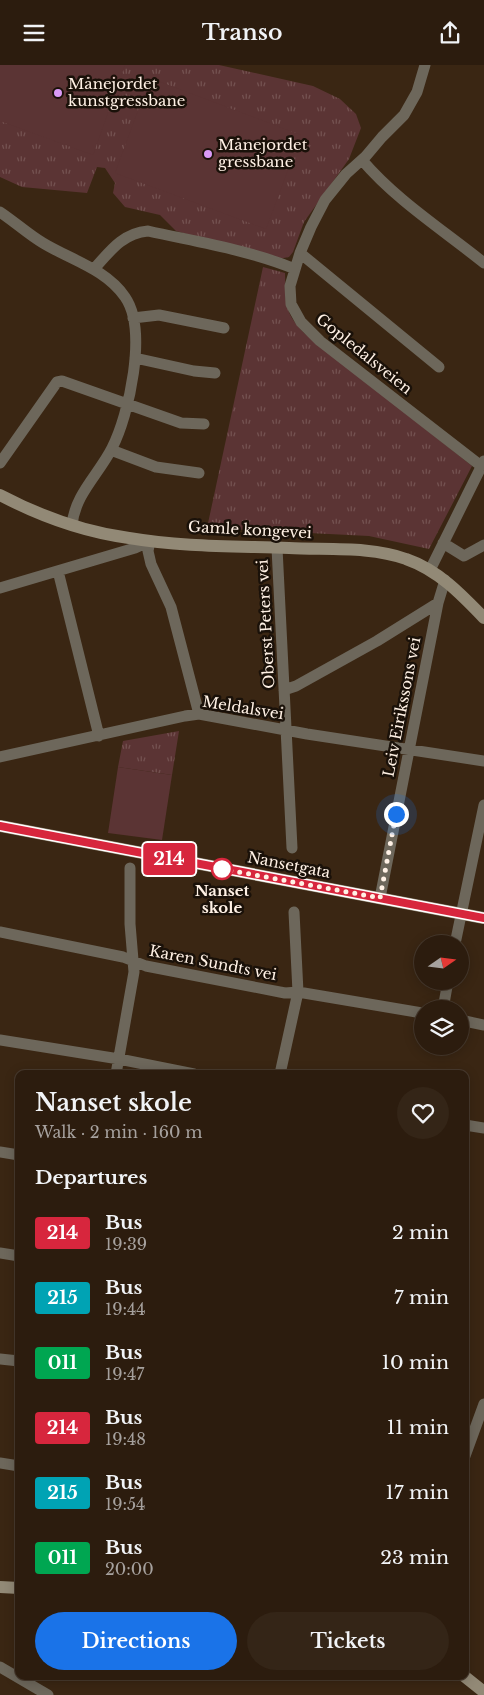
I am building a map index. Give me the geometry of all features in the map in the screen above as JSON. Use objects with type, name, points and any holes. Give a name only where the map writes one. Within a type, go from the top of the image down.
[{"type":"main road","name":"Gamle kongevei","points":[[0,495],[42,515],[72,525],[127,538],[150,541],[362,551],[405,558],[430,570],[445,580],[484,618]]},
{"type":"main road","name":"Nansetgata","points":[[0,826],[484,918]]},
{"type":"main road","points":[[0,1587],[15,1589]]},
{"type":"main road","points":[[469,1680],[484,1692]]},
{"type":"street","name":"Gopledalsveien","points":[[425,65],[417,92],[404,115],[362,160],[346,174],[325,200],[300,253],[290,286],[291,304],[300,322],[308,331],[483,464]]},
{"type":"street","points":[[362,160],[394,193],[484,263]]},
{"type":"street","points":[[0,212],[47,246],[94,269],[110,280],[126,297],[133,318],[135,358],[123,421],[111,450],[81,496],[73,516],[72,525]]},
{"type":"street","points":[[94,269],[116,244],[127,236],[148,231],[244,253],[295,269]]},
{"type":"street","points":[[300,253],[439,367]]},
{"type":"street","points":[[133,318],[159,315],[224,327]]},
{"type":"street","points":[[135,358],[194,371],[216,373]]},
{"type":"street","points":[[0,463],[52,388],[57,382],[62,381],[181,423],[204,425]]},
{"type":"street","points":[[111,450],[156,467],[199,473]]},
{"type":"street","points":[[430,570],[483,464]]},
{"type":"street","points":[[0,588],[135,548],[150,541]]},
{"type":"street","points":[[150,541],[148,551],[151,564],[171,607],[199,714]]},
{"type":"street","points":[[443,543],[464,556],[484,545]]},
{"type":"street","name":"Oberst Peters vei","points":[[277,548],[292,848]]},
{"type":"street","points":[[58,571],[99,736]]},
{"type":"street","name":"Leiv Eirikssons vei","points":[[380,898],[438,603],[445,580]]},
{"type":"street","points":[[284,690],[296,687],[377,641],[438,603]]},
{"type":"street","name":"Meldalsvei","points":[[0,757],[199,714],[286,730],[484,761]]},
{"type":"street","points":[[458,935],[484,805]]},
{"type":"street","points":[[117,1070],[134,972],[130,924],[130,868]]},
{"type":"street","points":[[281,1070],[298,992],[294,912]]},
{"type":"street","name":"Karen Sundts vei","points":[[0,932],[123,957],[146,966],[219,981],[285,993],[298,992],[414,1012]]},
{"type":"street","points":[[469,1022],[484,1025]]},
{"type":"street","points":[[0,1040],[174,1070]]},
{"type":"street","points":[[469,1126],[484,1128]]},
{"type":"street","points":[[0,1152],[15,1154]]},
{"type":"street","points":[[0,1253],[15,1255]]},
{"type":"street","points":[[0,1359],[15,1361]]},
{"type":"street","points":[[469,1445],[484,1404]]},
{"type":"street","points":[[0,1463],[15,1465]]},
{"type":"street","points":[[0,1667],[15,1676]]},
{"type":"street","points":[[22,1680],[48,1695]]},
{"type":"green space","points":[[0,65],[219,65],[313,86],[340,99],[356,114],[361,128],[349,159],[304,222],[293,252],[289,257],[278,259],[176,231],[160,215],[125,207],[113,193],[115,183],[105,168],[97,167],[87,193],[22,187],[0,177]]},
{"type":"green space","name":"Månejordet kunstgressbane","points":[[0,65],[125,65],[93,155],[0,121]]},
{"type":"green space","name":"Månejordet gressbane","points":[[150,78],[301,135],[266,229],[115,173]]},
{"type":"green space","points":[[263,267],[285,273],[287,306],[292,318],[304,333],[472,466],[429,549],[369,536],[207,528]]},
{"type":"green space","points":[[179,731],[172,775],[118,767],[123,741]]},
{"type":"green space","points":[[118,767],[172,775],[162,840],[108,833]]},
{"type":"bus line","name":"214","points":[[0,826],[484,918]]},
{"type":"place","name":"Månejordet kunstgressbane","points":[[58,93]]},
{"type":"place","name":"Månejordet gressbane","points":[[208,154]]},
{"type":"place","name":"Nanset skole","points":[[222,869]]},
{"type":"route","points":[[222,869],[380,898],[396,814]]}]
